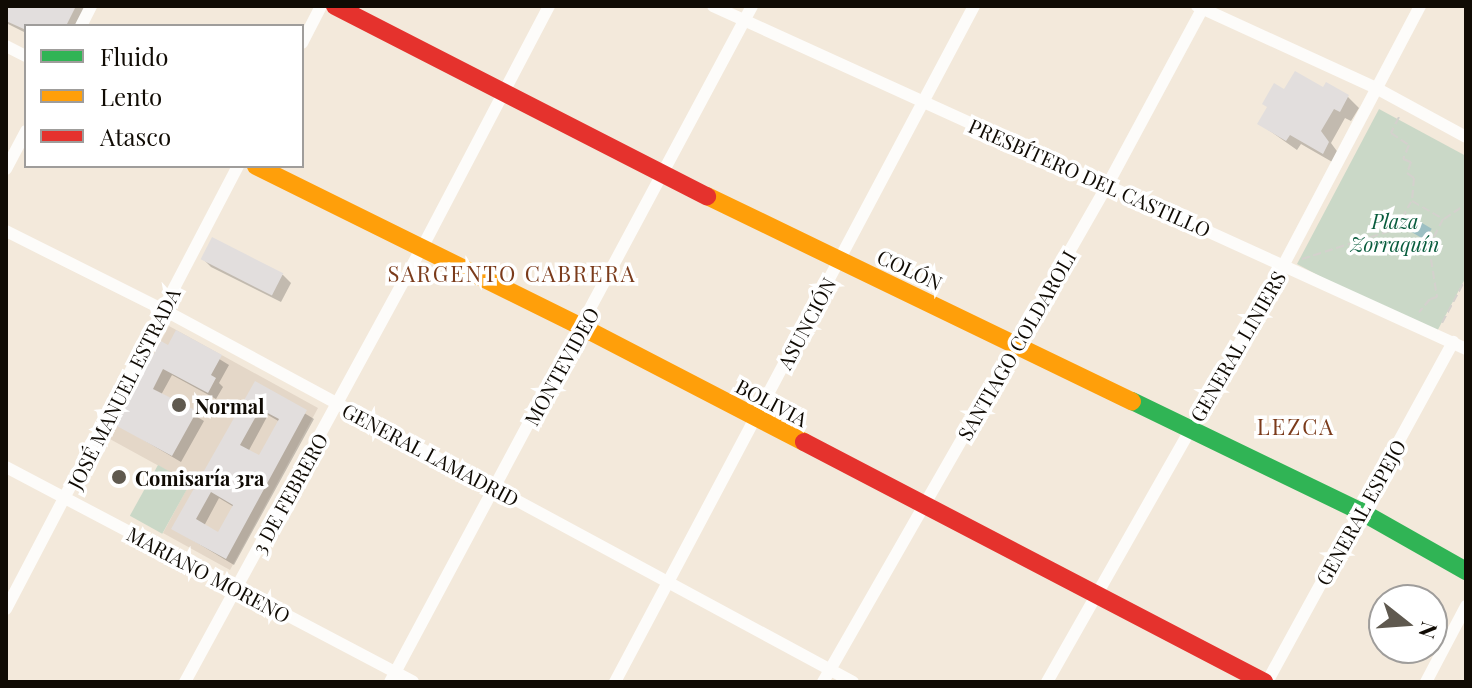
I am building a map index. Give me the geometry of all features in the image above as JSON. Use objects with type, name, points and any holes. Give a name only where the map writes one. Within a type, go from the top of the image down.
[{"type":"street","points":[[82,24],[91,6]]},
{"type":"street","points":[[304,39],[321,6]]},
{"type":"street","name":"COLÓN","points":[[335,6],[663,175],[1360,511],[1466,571]]},
{"type":"street","name":"3 DE FEBRERO","points":[[185,682],[422,248],[549,6]]},
{"type":"street","name":"PRESBÍTERO DEL CASTILLO","points":[[713,6],[1466,349]]},
{"type":"street","name":"MONTEVIDEO","points":[[393,677],[752,6]]},
{"type":"street","name":"ASUNCIÓN","points":[[615,682],[974,6]]},
{"type":"street","name":"GENERAL LINIERS","points":[[1047,682],[1284,264],[1420,6]]},
{"type":"street","points":[[1201,7],[1376,88],[1466,137]]},
{"type":"street","name":"SANTIAGO COLDAROLI","points":[[823,682],[1108,184],[1201,7]]},
{"type":"street","points":[[6,46],[24,55]]},
{"type":"street","points":[[6,169],[24,135]]},
{"type":"street","name":"JOSÉ MANUEL ESTRADA","points":[[6,609],[237,168]]},
{"type":"street","name":"BOLIVIA","points":[[260,168],[582,327],[1097,597],[1266,682]]},
{"type":"street","name":"GENERAL LAMADRID","points":[[6,231],[164,310],[853,682]]},
{"type":"street","name":"GENERAL ESPEJO","points":[[1266,682],[1453,342]]},
{"type":"street","name":"MARIANO MORENO","points":[[6,467],[235,588],[393,677],[413,682]]},
{"type":"street","points":[[1426,682],[1466,606]]},
{"type":"path","points":[[1284,264],[1396,229],[1412,201],[1414,178],[1407,173],[1411,162],[1403,159],[1409,145],[1391,133],[1405,104]]},
{"type":"path","points":[[1412,201],[1443,219]]},
{"type":"path","points":[[1412,324],[1423,306],[1437,297],[1429,247],[1443,219],[1466,204]]},
{"type":"path","points":[[1436,335],[1466,278]]},
{"type":"shaded area","points":[[169,326],[318,408],[230,570],[163,533],[190,483],[108,438]]},
{"type":"green space","name":"Plaza Zorraquín","points":[[1379,109],[1466,156],[1466,277],[1434,337],[1297,264]]},
{"type":"green space","points":[[158,465],[190,483],[162,534],[130,516]]},
{"type":"water","points":[[1412,217],[1432,229],[1425,240],[1405,228]]},
{"type":"building","points":[[6,6],[76,6],[67,24],[24,24],[24,29],[6,21]]},
{"type":"building","points":[[1295,71],[1323,87],[1326,82],[1349,95],[1340,112],[1334,109],[1321,131],[1329,142],[1323,154],[1290,135],[1286,141],[1257,124],[1267,107],[1262,104],[1274,83],[1284,89]]},
{"type":"building","points":[[212,237],[283,273],[272,296],[201,259]]},
{"type":"building","points":[[176,330],[222,355],[211,375],[216,378],[208,393],[163,369],[153,389],[197,411],[172,456],[115,425],[161,341],[168,345]]},
{"type":"building","points":[[255,381],[307,410],[226,559],[171,529]],"holes":[[[260,409],[279,419],[259,455],[240,445]],[[211,492],[233,505],[218,532],[196,519]]]},
{"type":"traffic: fast","points":[[1132,401],[1360,511],[1466,571]]},
{"type":"traffic: slow","points":[[260,168],[582,327],[804,442]]},
{"type":"traffic: slow","points":[[707,196],[1132,401]]},
{"type":"traffic: jam","points":[[335,6],[707,196]]},
{"type":"traffic: jam","points":[[804,442],[1264,682]]},
{"type":"place","name":"Normal","points":[[179,405]]},
{"type":"place","name":"Comisaría 3ra","points":[[119,477]]},
{"type":"district","name":"SARGENTO CABRERA","points":[[512,274]]},
{"type":"district","name":"LEZCA","points":[[1296,427]]}]
